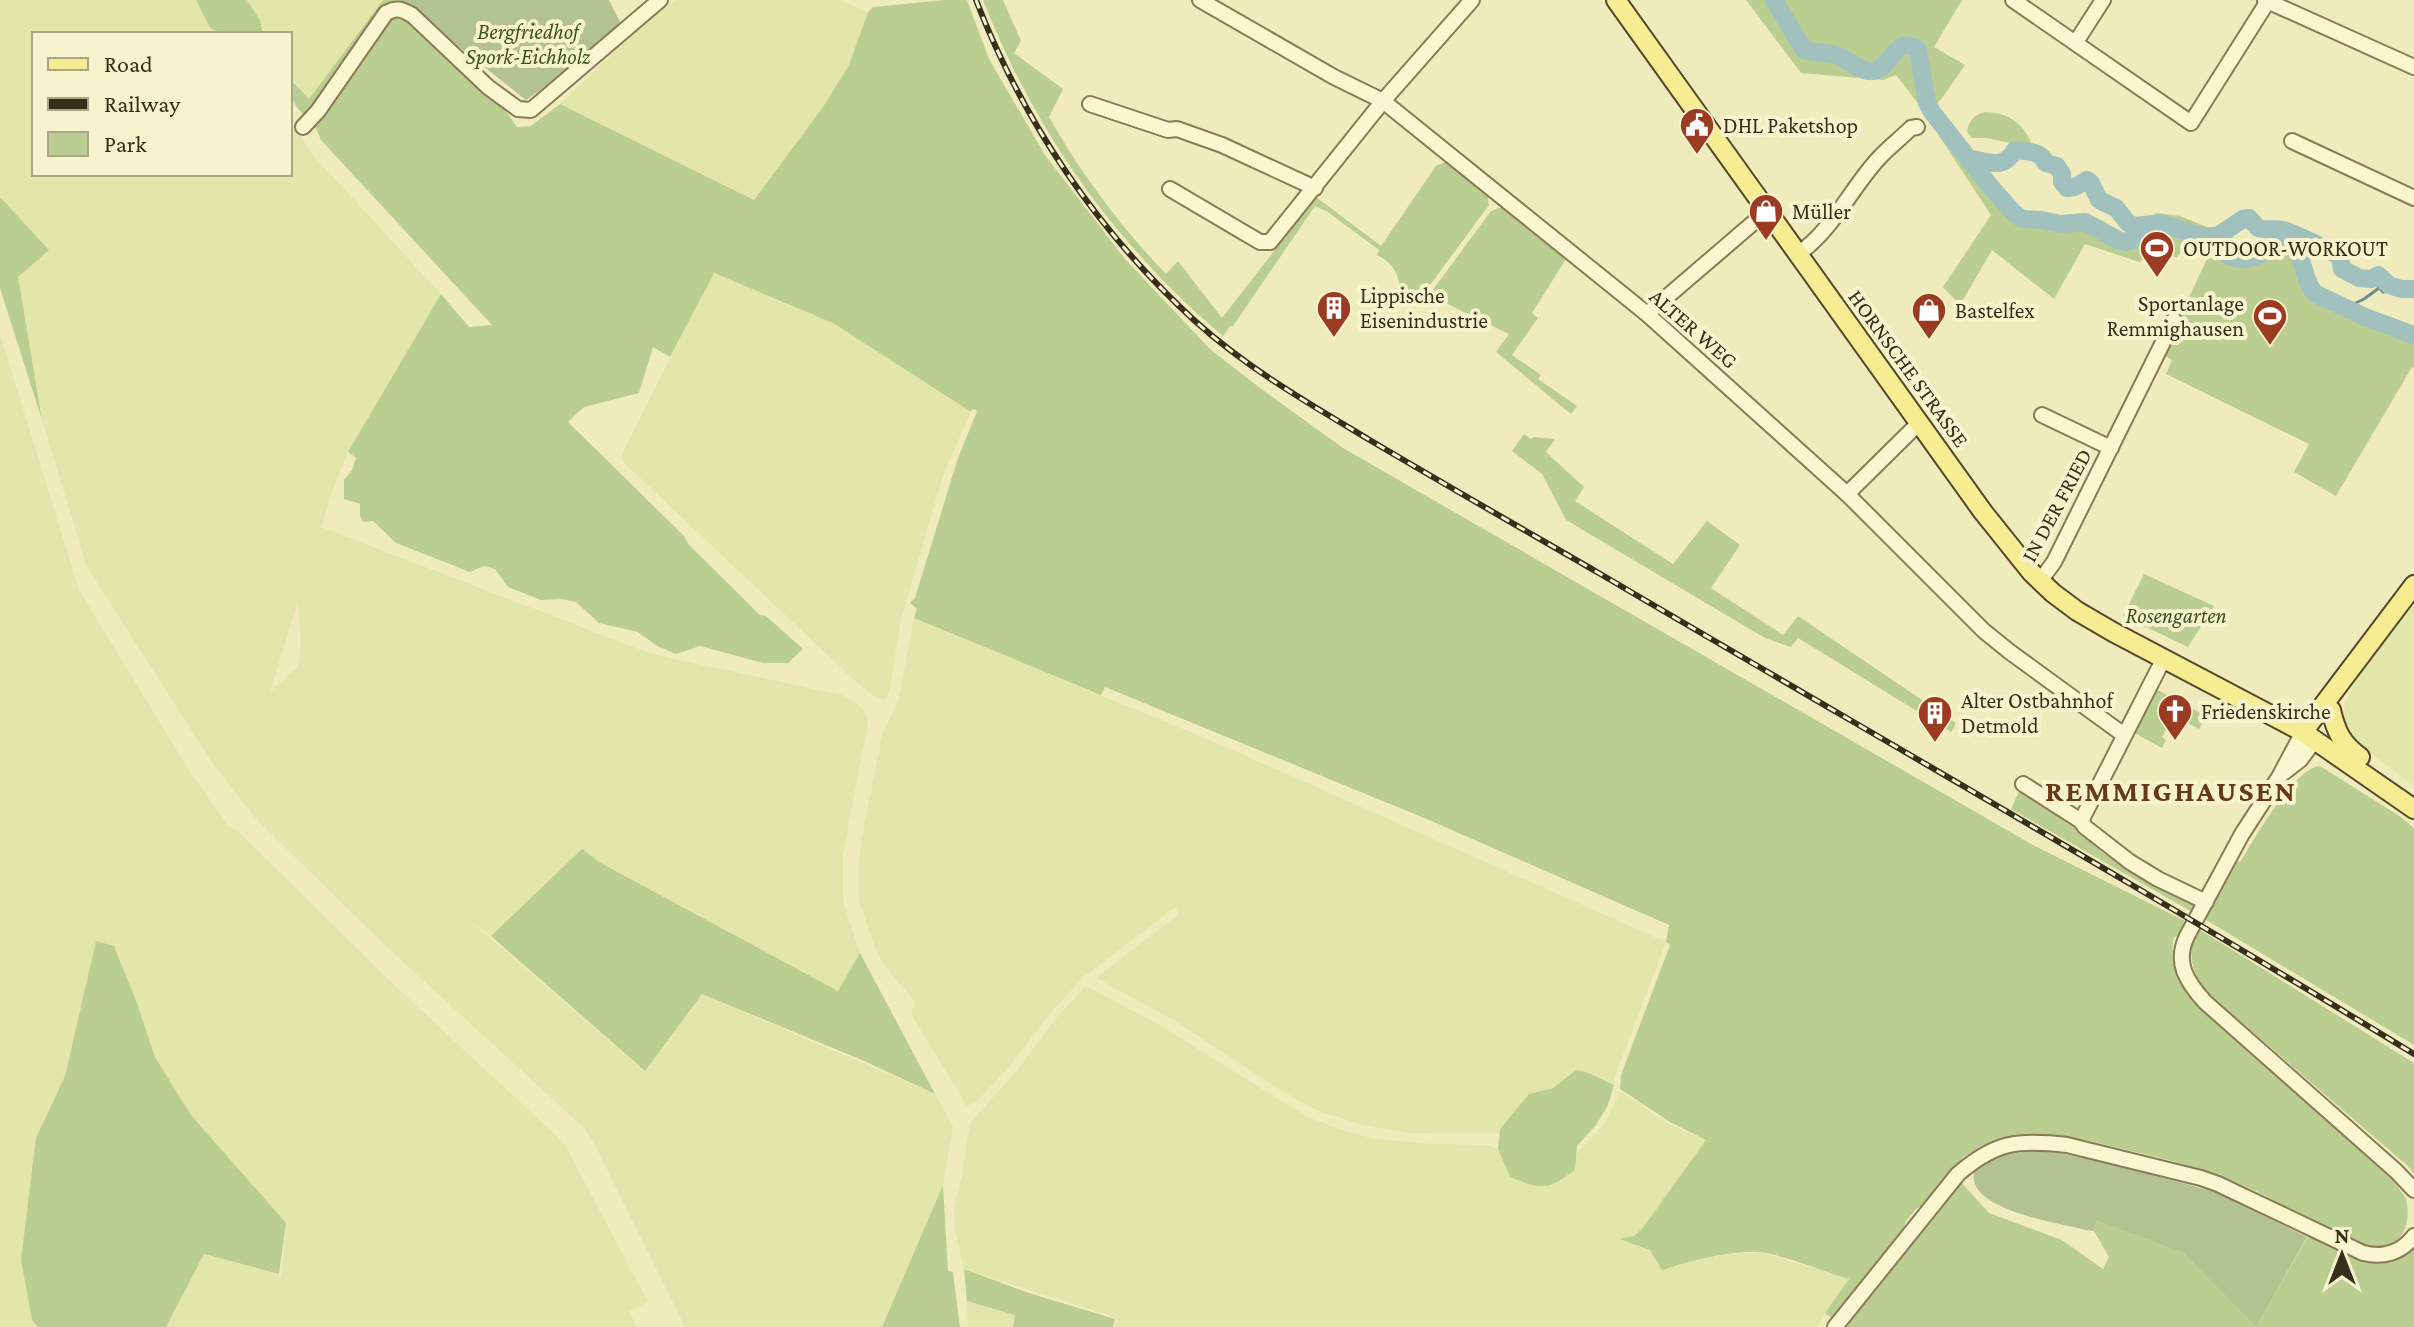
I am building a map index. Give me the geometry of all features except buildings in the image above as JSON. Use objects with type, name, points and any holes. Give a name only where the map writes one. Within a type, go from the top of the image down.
[{"type":"main road","name":"HORNSCHE STRASSE","points":[[1616,0],[1999,534],[2040,581],[2089,618],[2314,739]]},
{"type":"main road","points":[[2314,739],[2347,671],[2414,585]]},
{"type":"main road","points":[[2314,739],[2331,710],[2336,689]]},
{"type":"main road","points":[[2331,710],[2339,737],[2373,767],[2394,795]]},
{"type":"main road","points":[[2314,739],[2414,809]]},
{"type":"street","points":[[303,127],[318,111],[386,13],[394,9],[399,8],[412,15],[488,87],[518,109],[531,110],[660,0]]},
{"type":"street","name":"ALTER WEG","points":[[1200,0],[1334,77],[1383,101],[1647,314],[1847,494],[1984,631],[2124,735]]},
{"type":"street","points":[[1170,189],[1266,243],[1277,236],[1383,101],[1472,0]]},
{"type":"street","points":[[2013,0],[2191,123],[2266,1],[2414,67]]},
{"type":"street","points":[[2076,42],[2103,0]]},
{"type":"street","points":[[1090,104],[1222,145],[1315,188]]},
{"type":"street","points":[[1798,254],[1812,243],[1878,159],[1911,128],[1917,127]]},
{"type":"street","points":[[2292,141],[2414,198]]},
{"type":"street","points":[[1647,314],[1767,211]]},
{"type":"street","name":"IN DER FRIED","points":[[2040,581],[2054,562],[2174,320]]},
{"type":"street","name":"IN DER FRIED","points":[[2042,415],[2111,448]]},
{"type":"street","points":[[1847,494],[1919,423]]},
{"type":"street","points":[[2081,821],[2164,658]]},
{"type":"street","points":[[2314,739],[2279,777],[2242,834],[2182,948],[2182,968],[2188,982],[2205,1002],[2414,1190]]},
{"type":"street","points":[[2023,784],[2081,821],[2130,862],[2206,902]]},
{"type":"street","points":[[1835,1327],[1958,1174],[1994,1148],[2016,1143],[2067,1145],[2201,1178],[2371,1255],[2387,1255],[2397,1251],[2414,1236]]},
{"type":"green space","points":[[0,0],[196,0],[210,28],[219,32],[32,32],[32,176],[292,176],[292,122],[312,154],[441,294],[348,452],[321,527],[652,654],[842,695],[865,712],[868,723],[843,855],[843,901],[860,953],[838,991],[599,862],[582,849],[491,936],[467,918],[644,1071],[702,994],[935,1094],[953,1126],[943,1185],[882,1327],[685,1327],[584,1128],[388,948],[257,820],[213,764],[87,567],[42,420],[18,277],[48,250],[0,197]],"holes":[[[298,601],[301,645],[297,667],[270,692]]]},
{"type":"green space","points":[[196,0],[247,0],[260,20],[263,32],[219,32],[210,28]]},
{"type":"green space","points":[[247,0],[383,0],[309,100],[292,80],[292,32],[263,32],[260,20]]},
{"type":"green space","points":[[383,0],[400,0],[389,3],[394,18],[408,22],[503,107],[517,127],[531,126],[560,104],[754,200],[825,104],[849,65],[868,12],[873,7],[967,0],[989,59],[1045,155],[1125,259],[1211,350],[1343,448],[2033,845],[2189,923],[2181,936],[2174,937],[2173,952],[2179,976],[2191,996],[2387,1173],[2406,1199],[2408,1211],[2404,1232],[2391,1244],[2382,1247],[2360,1246],[2219,1175],[2086,1140],[2042,1136],[2001,1140],[1964,1156],[1930,1201],[1916,1209],[1906,1221],[1900,1237],[1833,1319],[1825,1313],[1849,1279],[1787,1258],[1741,1252],[1699,1259],[1662,1270],[1650,1250],[1619,1239],[1634,1236],[1642,1229],[1706,1140],[1670,1122],[1620,1089],[1621,1075],[1670,945],[1666,942],[1669,925],[1429,820],[1105,687],[1101,695],[914,618],[917,609],[910,603],[915,598],[957,461],[977,411],[972,409],[971,412],[833,323],[714,273],[670,357],[653,347],[639,393],[584,407],[568,422],[760,615],[766,616],[803,649],[788,663],[763,663],[700,646],[676,654],[657,646],[638,632],[599,623],[576,602],[541,600],[508,587],[495,569],[484,566],[470,572],[396,543],[373,521],[363,522],[360,504],[344,499],[344,480],[356,458],[348,452],[441,294],[469,327],[492,325],[321,140],[312,123],[293,101],[292,81],[309,99]]},
{"type":"green space","name":"Bergfriedhof Spork-Eichholz","points":[[400,0],[609,0],[621,24],[526,100]]},
{"type":"green space","points":[[676,0],[840,0],[868,12],[849,65],[825,104],[754,200],[560,104],[633,34]]},
{"type":"green space","points":[[983,0],[1003,0],[1021,41],[1014,53],[1063,89],[1049,117],[1103,199],[1166,274],[1178,261],[1222,318],[1316,197],[1381,246],[1436,166],[1446,162],[1487,194],[1489,205],[1419,300],[1410,300],[1401,295],[1395,271],[1377,255],[1379,250],[1328,212],[1315,206],[1223,336],[1147,264],[1082,183],[1027,95]]},
{"type":"green space","points":[[1746,0],[1962,0],[1934,47],[1965,65],[1927,115],[1896,75],[1883,80],[1801,73]]},
{"type":"green space","points":[[1985,112],[2003,115],[2017,123],[2023,128],[2034,152],[2015,150],[2011,143],[1972,138],[1967,132],[1969,124],[1975,116]]},
{"type":"green space","points":[[1945,114],[2020,211],[2048,221],[2091,225],[2129,242],[2156,213],[2180,216],[2207,227],[2234,227],[2231,248],[2242,256],[2280,237],[2302,248],[2317,288],[2414,336],[2414,368],[2336,496],[2294,472],[2309,444],[2166,374],[2172,360],[2162,354],[2208,257],[2183,250],[2177,257],[2152,254],[2139,262],[2085,244],[2054,299],[1992,250],[1960,305],[1943,287],[1991,215],[1932,125]]},
{"type":"green space","points":[[0,197],[49,250],[18,277],[42,420],[0,288]]},
{"type":"green space","points":[[1505,208],[1566,259],[1532,313],[1538,318],[1512,355],[1541,375],[1538,379],[1577,406],[1571,414],[1496,352],[1509,334],[1429,295],[1491,211]]},
{"type":"green space","points":[[713,273],[829,321],[971,412],[943,475],[901,620],[889,693],[883,700],[854,680],[622,461],[622,454]]},
{"type":"green space","points":[[0,334],[79,590],[187,767],[228,826],[238,831],[390,981],[564,1143],[648,1302],[629,1311],[637,1327],[166,1327],[204,1254],[270,1272],[281,1279],[286,1223],[191,1115],[155,1057],[115,947],[96,941],[65,1076],[36,1138],[32,1320],[38,1327],[0,1327]]},
{"type":"green space","points":[[1524,434],[1531,439],[1555,439],[1546,452],[1584,487],[1575,501],[1673,564],[1707,521],[1740,545],[1711,588],[1783,635],[1798,616],[1956,723],[1951,732],[1798,638],[1791,647],[1765,638],[1566,520],[1542,474],[1512,451]]},
{"type":"green space","name":"Rosengarten","points":[[2144,574],[2214,606],[2188,647],[2123,616]]},
{"type":"green space","points":[[2414,598],[2414,786],[2349,736],[2343,718],[2345,702],[2358,676]]},
{"type":"green space","points":[[914,618],[1219,744],[1666,942],[1614,1085],[1586,1071],[1576,1070],[1553,1088],[1529,1094],[1498,1134],[1409,1133],[1363,1125],[1318,1111],[1172,1019],[1096,978],[1179,914],[1175,907],[1084,977],[1052,1011],[1005,1072],[976,1102],[967,1106],[911,1014],[915,1002],[877,953],[860,904],[861,842],[883,732],[898,701]]},
{"type":"green space","points":[[2156,689],[2206,716],[2199,729],[2174,716],[2162,737],[2166,740],[2162,748],[2133,732]]},
{"type":"green space","points":[[2320,766],[2414,828],[2414,1045],[2203,918],[2235,860],[2240,862],[2287,791],[2309,770]]},
{"type":"green space","points":[[2021,787],[2068,819],[2105,855],[2108,852],[2196,903],[2194,913],[2011,809]]},
{"type":"green space","points":[[582,849],[599,862],[838,991],[860,953],[935,1094],[862,1060],[702,994],[645,1071],[491,936]]},
{"type":"green space","points":[[2197,928],[2414,1063],[2414,1174],[2205,991],[2192,961]]},
{"type":"green space","points":[[96,941],[114,946],[155,1057],[191,1115],[286,1223],[279,1274],[204,1254],[166,1327],[38,1327],[32,1320],[21,1260],[36,1138],[65,1076]]},
{"type":"green space","points":[[1086,986],[1158,1024],[1310,1118],[1375,1139],[1486,1145],[1498,1149],[1510,1177],[1575,1170],[1577,1153],[1605,1123],[1620,1091],[1668,1124],[1707,1140],[1642,1229],[1634,1236],[1621,1240],[1650,1250],[1662,1270],[1729,1254],[1763,1253],[1850,1279],[1817,1327],[1115,1327],[1117,1318],[964,1269],[955,1230],[954,1208],[970,1123]]},
{"type":"green space","points":[[1576,1070],[1614,1085],[1608,1105],[1596,1125],[1577,1146],[1575,1170],[1557,1182],[1544,1186],[1510,1177],[1498,1149],[1500,1129],[1529,1094],[1553,1088]]},
{"type":"green space","points":[[2044,1150],[2112,1164],[2215,1192],[2307,1237],[2256,1327],[2183,1253],[2097,1220],[2094,1231],[2014,1212],[1981,1193],[1974,1181],[1976,1166],[2006,1152]]},
{"type":"green space","points":[[1959,1180],[1989,1213],[2062,1240],[2103,1269],[2109,1257],[2094,1231],[2097,1219],[2183,1253],[2256,1327],[1841,1327]]},
{"type":"green space","points":[[943,1185],[948,1271],[953,1272],[960,1327],[882,1327]]},
{"type":"green space","points":[[2310,1233],[2367,1259],[2414,1242],[2414,1327],[2256,1327]]},
{"type":"green space","points":[[964,1269],[1115,1319],[1113,1327],[1013,1327],[1015,1315],[967,1301]]},
{"type":"green space","points":[[967,1301],[1015,1315],[1013,1327],[968,1327]]},
{"type":"waterway","points":[[1774,0],[1804,50],[1836,55],[1866,71],[1882,67],[1900,48],[1911,46],[1918,50],[1927,103],[1932,112],[1990,186],[2022,219],[2060,224],[2085,222],[2126,242],[2134,239],[2147,225]]},
{"type":"waterway","points":[[1970,159],[1996,163],[2006,160],[2015,150],[2033,152],[2046,163],[2057,166],[2067,188],[2087,180],[2099,200],[2116,208],[2128,223],[2135,226],[2160,223],[2208,238],[2249,218],[2258,228],[2283,230],[2330,251],[2340,257],[2342,269],[2359,278],[2372,279],[2378,275],[2389,285],[2414,289]]},
{"type":"waterway","points":[[2265,230],[2275,246]]},
{"type":"waterway","points":[[2208,238],[2227,254],[2242,259],[2279,244],[2289,246],[2299,257],[2316,294],[2414,335]]},
{"type":"waterway","points":[[2372,279],[2383,292],[2401,289]]},
{"type":"waterway","points":[[2345,308],[2379,288]]},
{"type":"railway","points":[[976,0],[1016,89],[1040,132],[1095,212],[1160,287],[1236,354],[1278,384],[1368,439],[2109,871],[2414,1054]]},
{"type":"place","name":"DHL Paketshop","points":[[1697,156]]},
{"type":"place","name":"Müller","points":[[1766,242]]},
{"type":"place","name":"OUTDOOR-WORKOUT","points":[[2157,279]]},
{"type":"place","name":"Lippische Eisenindustrie","points":[[1334,339]]},
{"type":"place","name":"Bastelfex","points":[[1929,341]]},
{"type":"place","name":"Sportanlage Remmighausen","points":[[2270,347]]},
{"type":"place","name":"Friedenskirche","points":[[2175,742]]},
{"type":"place","name":"Alter Ostbahnhof Detmold","points":[[1935,744]]},
{"type":"district","name":"REMMIGHAUSEN","points":[[2171,791]]}]
